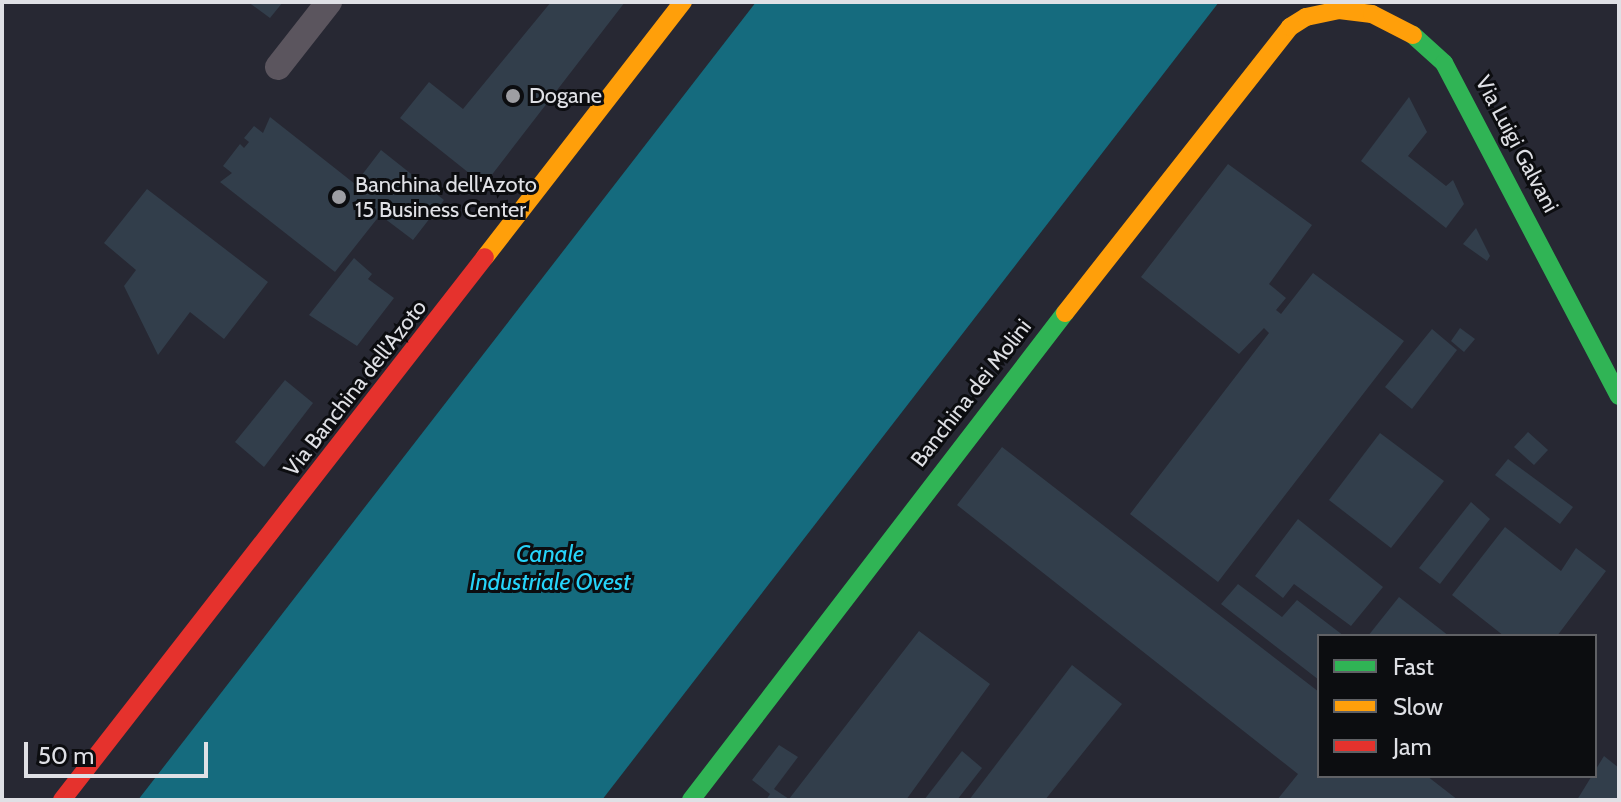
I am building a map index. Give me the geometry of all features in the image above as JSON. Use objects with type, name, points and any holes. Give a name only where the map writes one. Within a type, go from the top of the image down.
[{"type":"street","points":[[278,67],[329,2]]},
{"type":"street","name":"Via Banchina dell'Azoto","points":[[62,800],[683,2]]},
{"type":"street","name":"Via Luigi Galvani","points":[[1297,22],[1328,11],[1361,11],[1417,37],[1444,63],[1619,396]]},
{"type":"street","name":"Banchina dei Molini","points":[[691,800],[917,501],[1297,22]]},
{"type":"shaded area","points":[[2,2],[756,2],[138,800],[2,800]]},
{"type":"shaded area","points":[[1219,2],[1619,2],[1619,800],[602,800]]},
{"type":"water","name":"Canale Industriale Ovest","points":[[756,2],[1219,2],[602,800],[138,800]]},
{"type":"building","points":[[248,2],[283,2],[270,18]]},
{"type":"building","name":"Dogane","points":[[551,2],[625,2],[484,185],[400,118],[429,82],[463,109]]},
{"type":"building","points":[[1409,97],[1427,132],[1408,156],[1446,186],[1453,180],[1464,204],[1446,228],[1361,161]]},
{"type":"building","name":"Banchina dell'Azoto 15 Business Center","points":[[270,117],[355,184],[381,150],[444,200],[413,240],[380,215],[335,272],[220,182],[232,173],[223,166],[240,144],[244,148],[249,142],[244,138],[254,126],[263,133]]},
{"type":"building","points":[[1228,164],[1312,225],[1269,284],[1286,298],[1276,310],[1281,314],[1313,273],[1404,341],[1218,582],[1130,514],[1269,333],[1264,328],[1239,354],[1141,277]]},
{"type":"building","points":[[147,189],[268,282],[224,339],[190,312],[158,355],[124,286],[136,270],[104,243]]},
{"type":"building","points":[[1476,228],[1490,256],[1487,261],[1463,244]]},
{"type":"building","points":[[354,258],[372,274],[368,279],[394,298],[357,346],[309,315]]},
{"type":"building","points":[[1460,328],[1475,339],[1464,352],[1451,341]]},
{"type":"building","points":[[1432,329],[1457,350],[1412,409],[1385,387]]},
{"type":"building","points":[[285,380],[313,403],[264,467],[235,442]]},
{"type":"building","points":[[1528,432],[1548,450],[1534,465],[1514,447]]},
{"type":"building","points":[[1380,433],[1444,481],[1391,548],[1329,500]]},
{"type":"building","points":[[1002,447],[1317,690],[1317,778],[1430,778],[1458,800],[1277,800],[1298,774],[957,505]]},
{"type":"building","points":[[1508,459],[1573,507],[1560,524],[1495,475]]},
{"type":"building","points":[[1471,502],[1490,519],[1440,584],[1419,568]]},
{"type":"building","points":[[1298,519],[1383,587],[1351,626],[1294,584],[1283,598],[1255,576]]},
{"type":"building","points":[[1505,527],[1561,571],[1576,548],[1606,571],[1559,634],[1501,634],[1452,595]]},
{"type":"building","points":[[1238,584],[1282,617],[1297,600],[1341,634],[1317,634],[1317,678],[1221,604]]},
{"type":"building","points":[[1399,597],[1446,634],[1370,634]]},
{"type":"building","points":[[919,631],[990,684],[906,800],[766,800],[770,794],[752,780],[779,745],[798,757],[774,789],[789,799]]},
{"type":"building","points":[[1072,665],[1122,704],[1045,800],[969,800]]},
{"type":"building","points":[[962,751],[982,768],[957,800],[924,800]]},
{"type":"building","points":[[1604,756],[1619,768],[1619,800],[1577,800],[1590,778],[1597,778],[1597,767]]},
{"type":"traffic: fast","points":[[1413,35],[1444,63],[1619,396]]},
{"type":"traffic: fast","points":[[691,800],[1065,313]]},
{"type":"traffic: slow","points":[[485,257],[683,2]]},
{"type":"traffic: slow","points":[[1065,313],[1290,27],[1306,17],[1339,10],[1372,14],[1413,35]]},
{"type":"traffic: jam","points":[[62,800],[485,257]]},
{"type":"place","name":"Dogane","points":[[513,96]]},
{"type":"place","name":"Banchina dell'Azoto 15 Business Center","points":[[339,197]]}]
